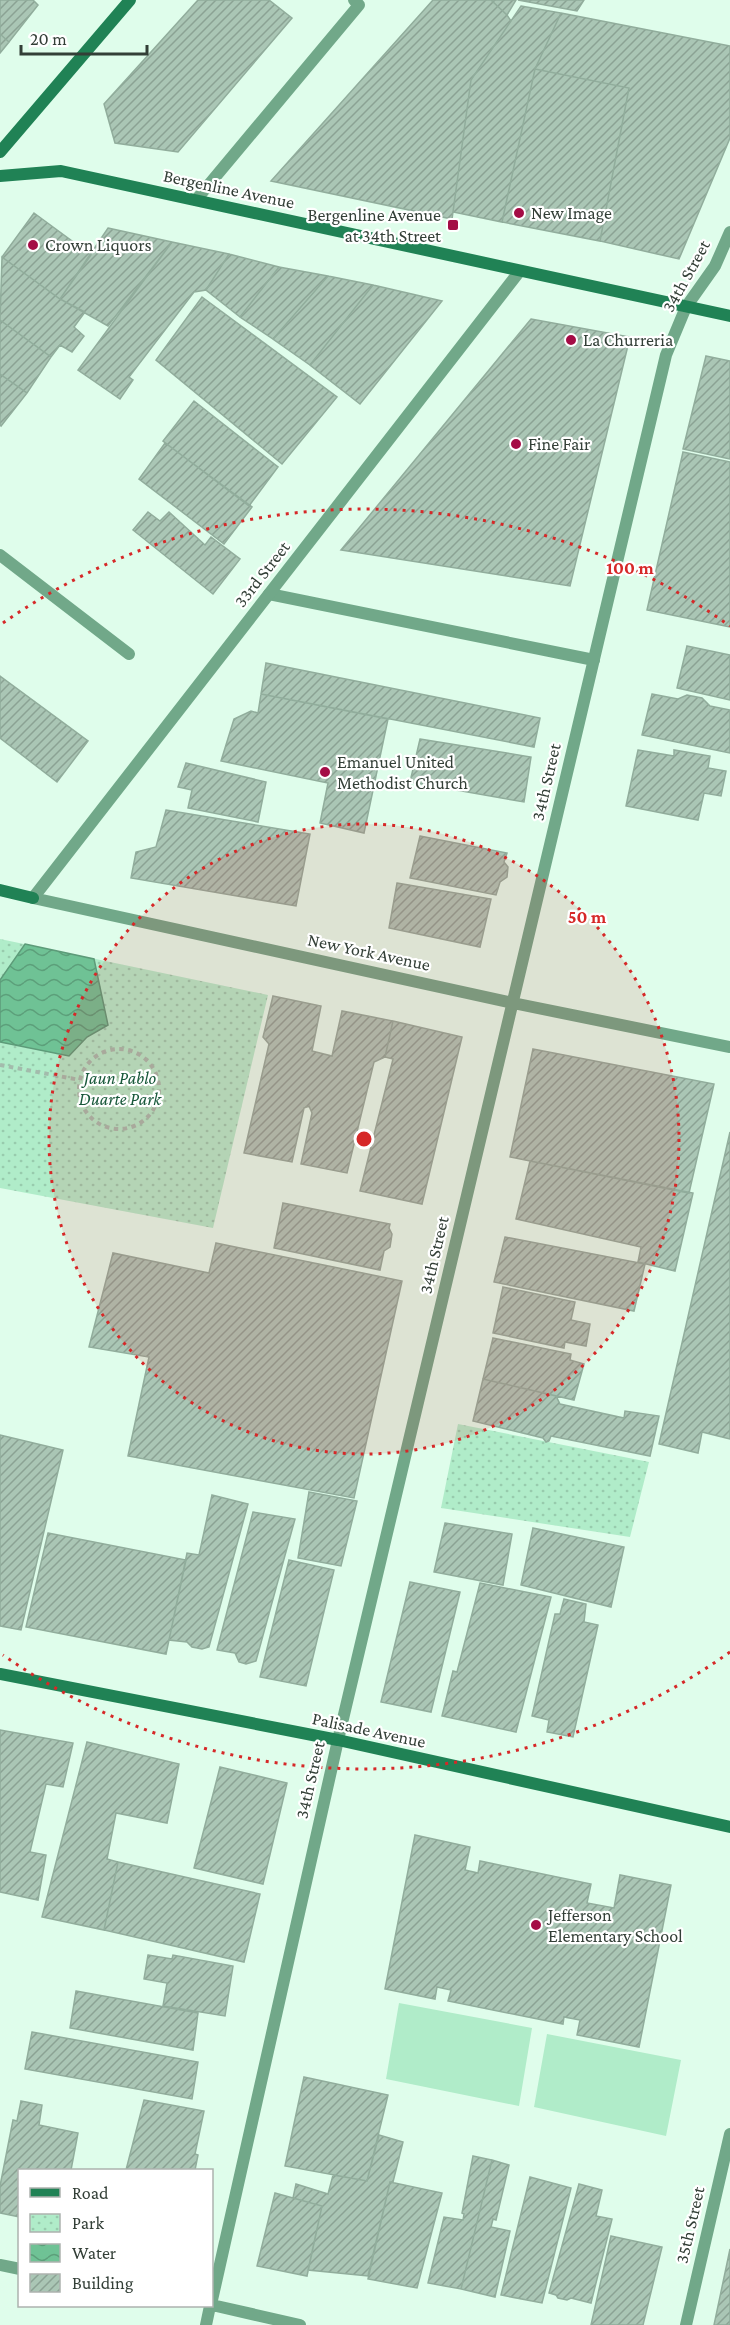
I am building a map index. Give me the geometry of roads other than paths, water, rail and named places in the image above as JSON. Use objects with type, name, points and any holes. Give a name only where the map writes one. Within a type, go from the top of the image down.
[{"type":"street","points":[[0,152],[130,0]]},
{"type":"street","points":[[196,200],[359,5],[354,0]]},
{"type":"street","name":"Bergenline Avenue","points":[[0,176],[61,171],[730,316]]},
{"type":"street","name":"34th Street","points":[[213,2296],[338,1740],[666,355],[686,307],[715,266],[730,232]]},
{"type":"street","name":"33rd Street","points":[[33,898],[519,272]]},
{"type":"street","points":[[0,555],[129,654]]},
{"type":"street","points":[[269,594],[594,660]]},
{"type":"street","name":"New York Avenue","points":[[0,890],[513,1003],[730,1047]]},
{"type":"street","name":"Palisade Avenue","points":[[0,1674],[338,1740],[730,1827]]},
{"type":"street","name":"35th Street","points":[[686,2325],[730,2134]]},
{"type":"street","points":[[0,2265],[18,2269]]},
{"type":"street","points":[[213,2305],[300,2325]]},
{"type":"street","points":[[206,2325],[210,2307]]},
{"type":"water","points":[[25,944],[94,959],[108,1025],[87,1037],[69,1056],[0,1042],[0,980]]},
{"type":"place","name":"New Image","points":[[519,213]]},
{"type":"place","name":"Bergenline Avenue at 34th Street","points":[[453,225]]},
{"type":"place","name":"Crown Liquors","points":[[33,245]]},
{"type":"place","name":"La Churreria","points":[[571,340]]},
{"type":"place","name":"Fine Fair","points":[[516,444]]},
{"type":"place","name":"Emanuel United Methodist Church","points":[[325,772]]},
{"type":"place","name":"Jefferson Elementary School","points":[[536,1925]]},
{"type":"park label","name":"Jaun Pablo Duarte Park","points":[[120,1088]]}]
